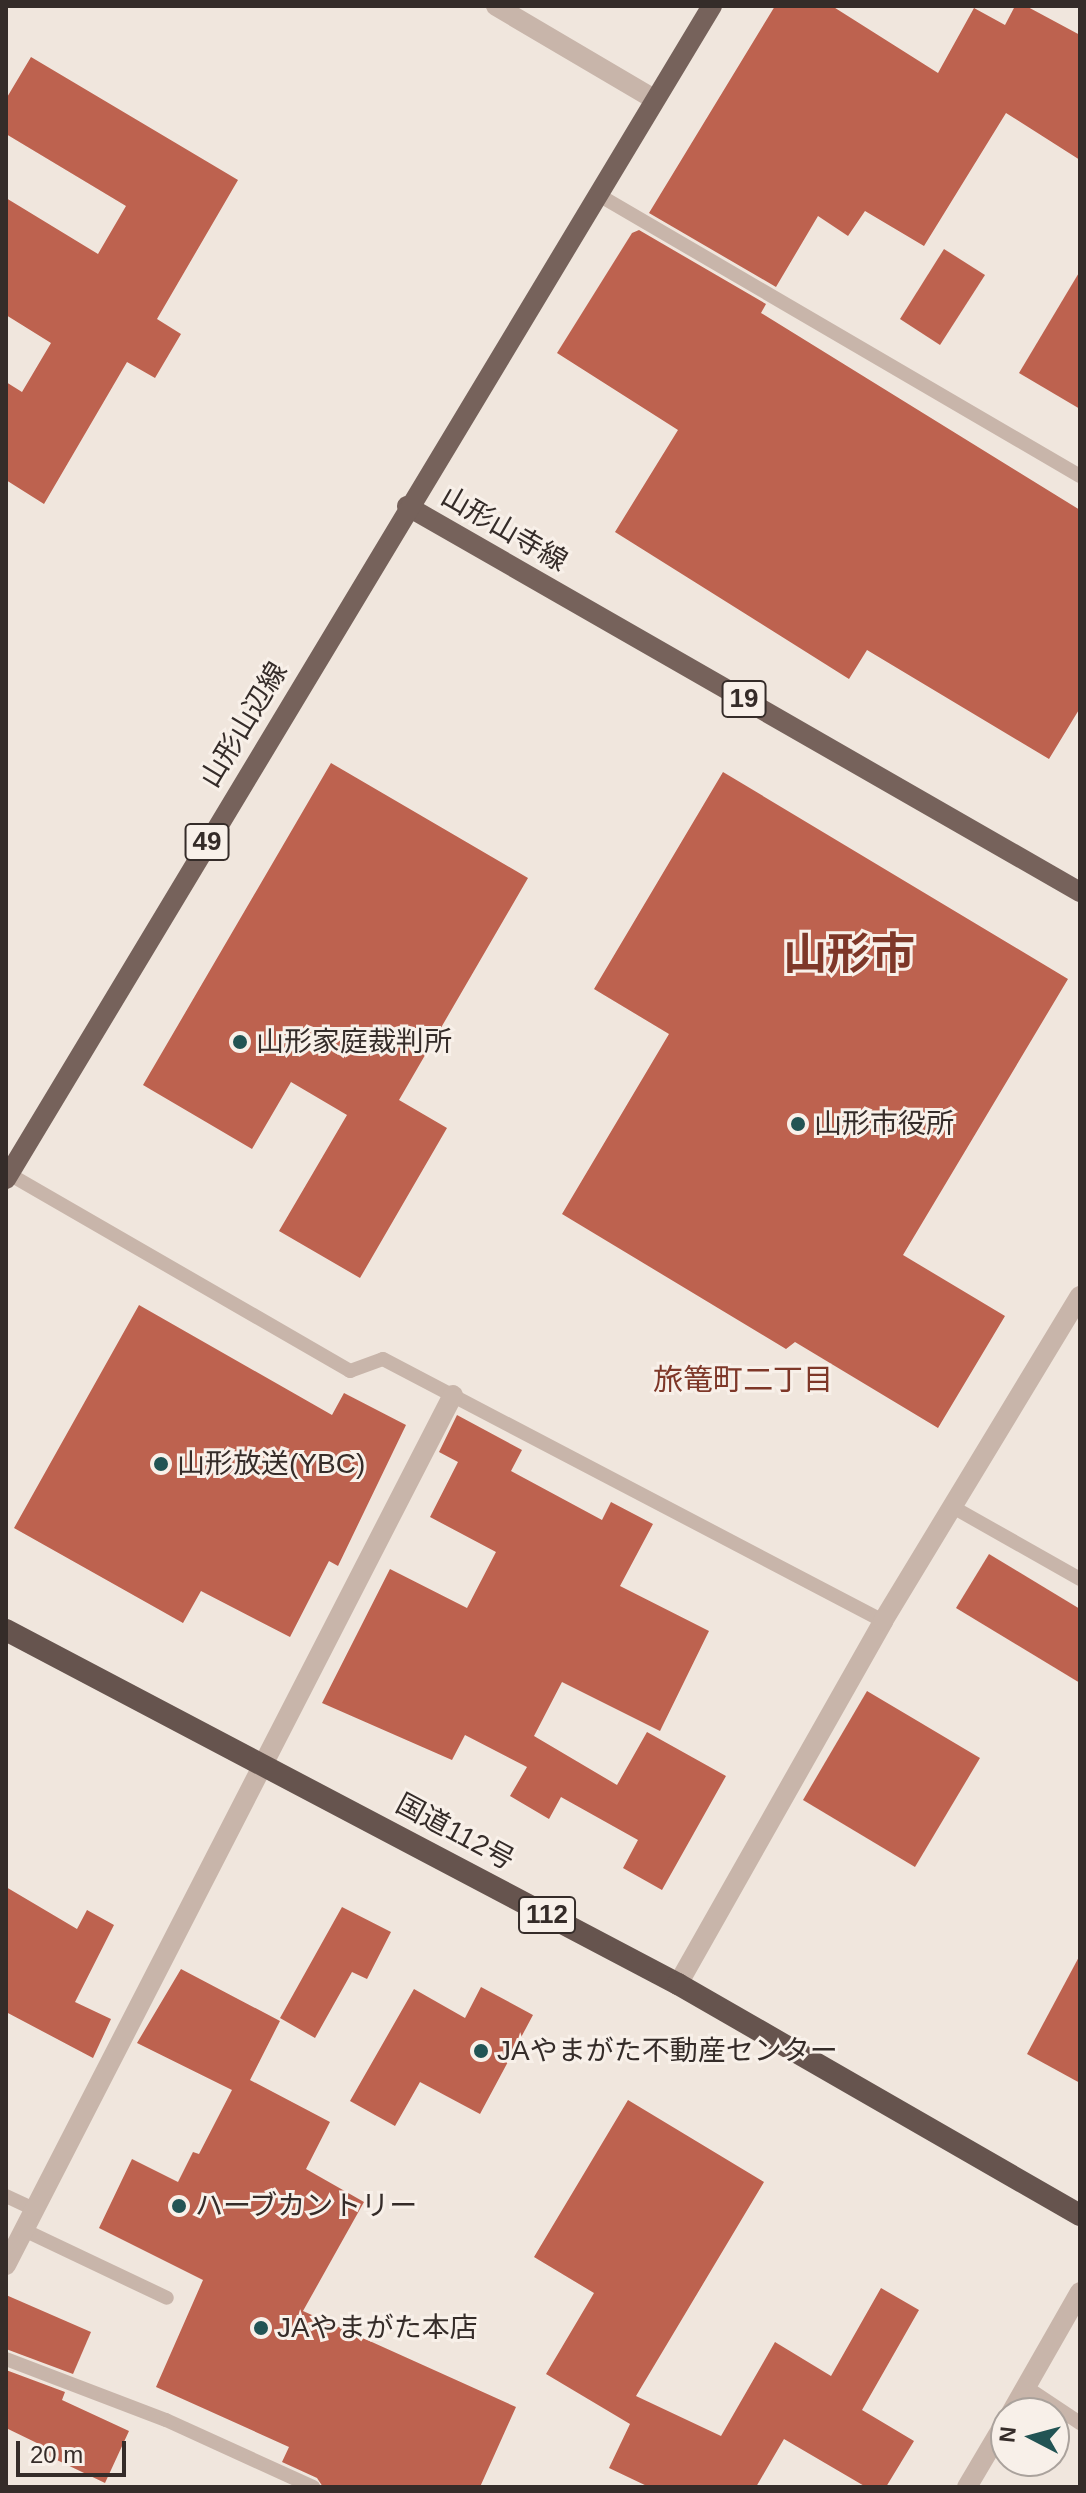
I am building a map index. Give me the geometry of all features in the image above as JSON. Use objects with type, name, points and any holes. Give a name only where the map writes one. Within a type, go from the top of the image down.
[{"type":"highway","name":"国道112号","points":[[6,1630],[678,1984],[1080,2215]]},
{"type":"main road","name":"山形山寺線","points":[[712,6],[407,506],[1080,892]]},
{"type":"main road","name":"山形山辺線","points":[[8,1176],[407,506]]},
{"type":"street","points":[[496,6],[654,99]]},
{"type":"street","points":[[678,1984],[883,1621],[1080,1296]]},
{"type":"street","points":[[6,2265],[453,1395]]},
{"type":"street","points":[[1020,2397],[1080,2292]]},
{"type":"street","points":[[967,2487],[990,2448]]},
{"type":"lane","points":[[597,194],[1080,476]]},
{"type":"lane","points":[[8,1176],[350,1371],[383,1359],[883,1621]]},
{"type":"lane","points":[[951,1506],[1080,1579]]},
{"type":"lane","points":[[6,2196],[34,2209]]},
{"type":"lane","points":[[24,2230],[167,2298]]},
{"type":"lane","points":[[6,2359],[166,2420],[313,2487]]},
{"type":"lane","points":[[1026,2387],[1080,2423]]},
{"type":"building","points":[[775,6],[832,6],[938,73],[974,8],[1005,25],[1015,6],[1026,6],[1080,35],[1080,160],[1006,113],[924,246],[865,211],[848,236],[818,216],[776,287],[649,213]]},
{"type":"building","points":[[31,57],[238,180],[157,319],[181,334],[155,378],[127,362],[44,504],[6,480],[6,382],[22,392],[51,343],[6,315],[6,198],[98,254],[126,206],[6,134],[6,99]]},
{"type":"building","points":[[639,230],[766,304],[761,313],[1080,510],[1080,708],[1049,759],[867,650],[849,679],[615,532],[678,430],[557,353],[632,233]]},
{"type":"building","points":[[944,249],[985,275],[940,345],[900,319]]},
{"type":"building","points":[[1080,271],[1080,409],[1019,373]]},
{"type":"building","name":"山形家庭裁判所","points":[[331,763],[528,878],[399,1100],[447,1128],[360,1278],[279,1231],[347,1115],[291,1082],[252,1149],[143,1085]]},
{"type":"building","name":"山形市役所","points":[[723,772],[1068,979],[903,1255],[1005,1316],[938,1428],[795,1342],[786,1349],[562,1214],[669,1034],[594,989]]},
{"type":"building","name":"山形放送(YBC)","points":[[139,1305],[332,1415],[344,1393],[406,1425],[338,1566],[329,1561],[290,1637],[201,1591],[183,1623],[14,1528]]},
{"type":"building","points":[[457,1415],[522,1450],[511,1471],[602,1520],[611,1502],[653,1524],[620,1586],[709,1631],[660,1731],[562,1682],[534,1736],[617,1785],[647,1732],[726,1776],[662,1890],[623,1868],[638,1840],[561,1797],[549,1819],[510,1796],[527,1767],[465,1735],[452,1760],[322,1703],[390,1569],[467,1608],[496,1552],[430,1517],[458,1462],[439,1452]]},
{"type":"building","points":[[989,1554],[1080,1609],[1080,1683],[956,1608]]},
{"type":"building","points":[[867,1691],[980,1758],[915,1867],[803,1800]]},
{"type":"building","points":[[6,1887],[77,1929],[87,1910],[114,1925],[75,2002],[111,2019],[93,2058],[6,2012]]},
{"type":"building","points":[[342,1907],[391,1932],[367,1979],[352,1972],[315,2038],[280,2018]]},
{"type":"building","points":[[1080,1955],[1080,2083],[1027,2054]]},
{"type":"building","points":[[181,1969],[280,2021],[250,2080],[330,2122],[306,2169],[364,2202],[303,2311],[516,2407],[480,2487],[323,2487],[317,2478],[282,2462],[289,2447],[156,2387],[203,2280],[99,2228],[132,2159],[178,2182],[193,2152],[199,2154],[232,2090],[137,2043]]},
{"type":"building","points":[[481,1987],[533,2015],[480,2114],[420,2082],[395,2126],[350,2101],[414,1989],[465,2018]]},
{"type":"building","points":[[628,2100],[764,2182],[636,2396],[721,2436],[775,2342],[831,2376],[881,2288],[919,2310],[862,2410],[914,2441],[886,2487],[866,2487],[784,2439],[756,2487],[649,2487],[609,2468],[630,2424],[546,2374],[594,2293],[534,2257]]},
{"type":"building","points":[[6,2295],[91,2332],[73,2374],[6,2349]]},
{"type":"building","points":[[6,2370],[65,2392],[62,2400],[129,2431],[105,2483],[36,2450],[39,2444],[6,2428]]},
{"type":"place","name":"山形家庭裁判所","points":[[240,1042]]},
{"type":"place","name":"山形市役所","points":[[798,1124]]},
{"type":"place","name":"山形放送(YBC)","points":[[161,1464]]},
{"type":"place","name":"JAやまがた不動産センター","points":[[481,2051]]},
{"type":"place","name":"ハーブカントリー","points":[[179,2206]]},
{"type":"place","name":"JAやまがた本店","points":[[261,2328]]},
{"type":"district","name":"山形市","points":[[849,954]]},
{"type":"district","name":"旅篭町二丁目","points":[[743,1380]]}]
